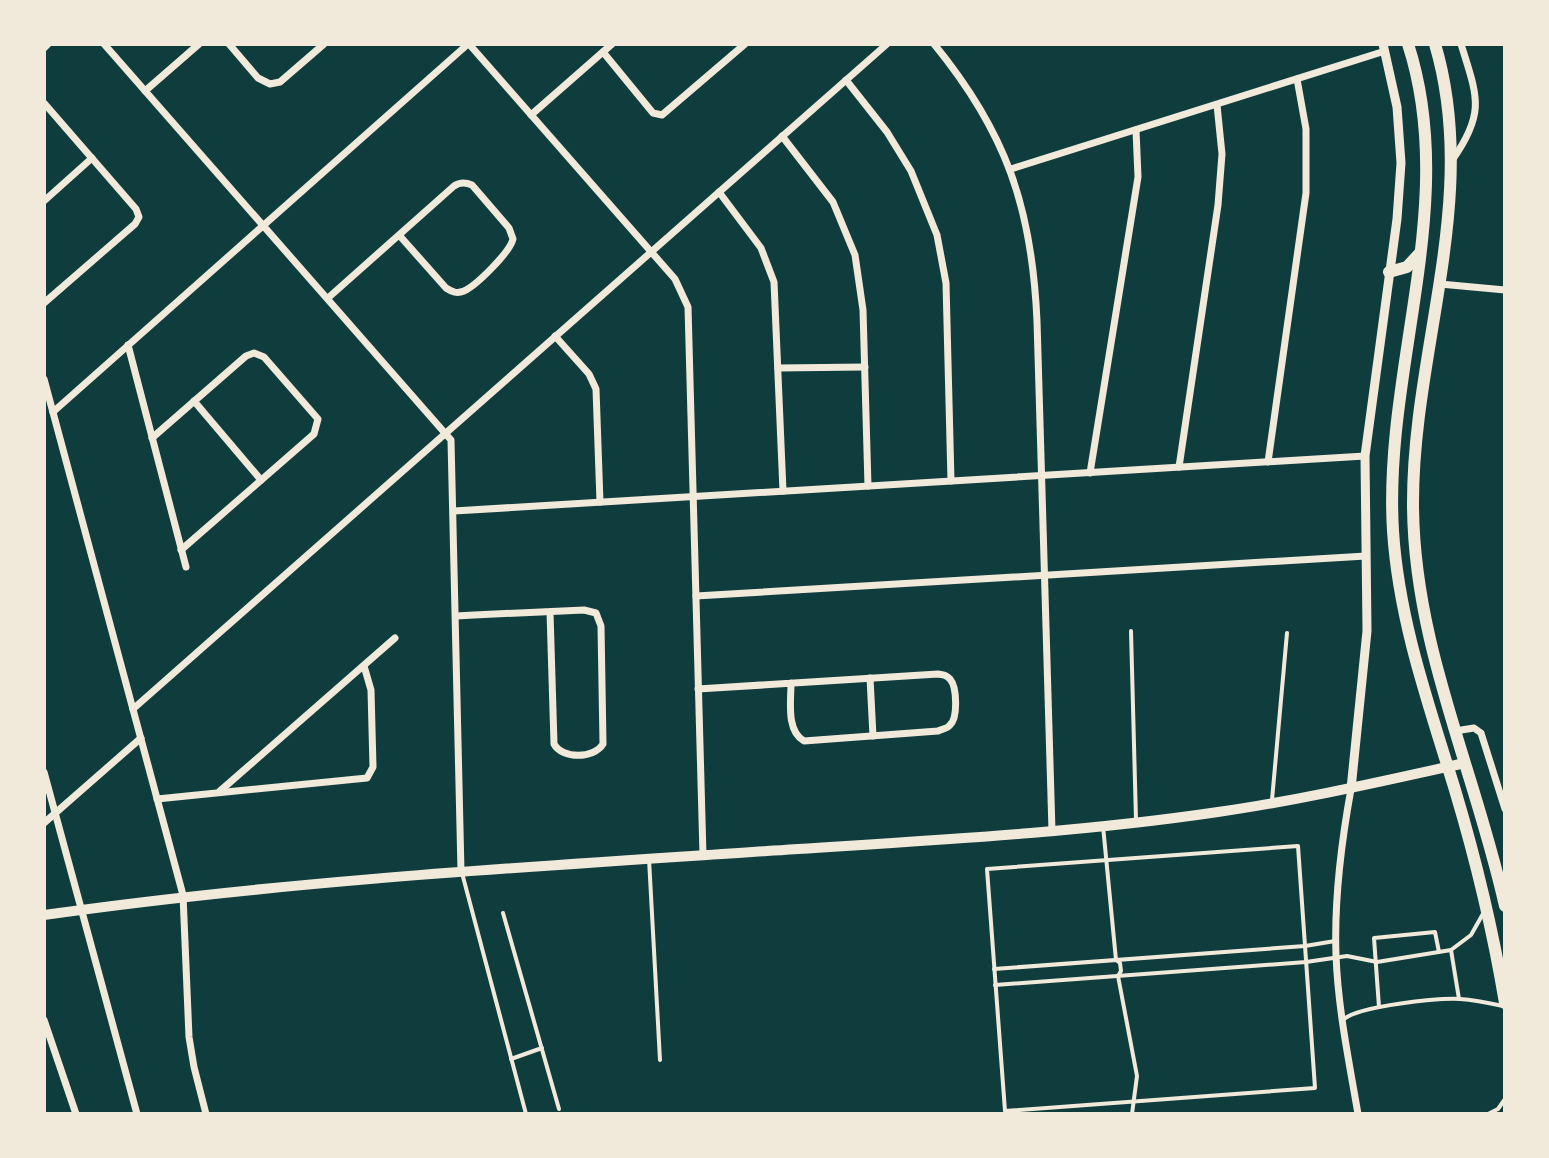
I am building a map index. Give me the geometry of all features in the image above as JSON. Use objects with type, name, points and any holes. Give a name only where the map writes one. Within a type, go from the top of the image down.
[{"type":"main road","points":[[1408,44],[1420,93],[1427,189],[1395,427],[1393,520],[1399,584],[1407,629],[1487,906],[1505,1004]]},
{"type":"main road","points":[[1435,44],[1448,98],[1453,159],[1450,212],[1416,437],[1414,538],[1427,634],[1503,880],[1505,906]]},
{"type":"main road","points":[[1389,272],[1407,267],[1419,254]]},
{"type":"main road","points":[[44,915],[183,895],[461,871],[1103,826],[1271,803],[1351,789],[1465,763]]},
{"type":"street","points":[[104,44],[446,432],[452,448],[461,871]]},
{"type":"street","points":[[145,91],[199,44]]},
{"type":"street","points":[[229,44],[258,78],[270,84],[280,82],[324,44]]},
{"type":"street","points":[[53,412],[469,44],[675,279],[688,307],[703,855]]},
{"type":"street","points":[[531,115],[612,44]]},
{"type":"street","points":[[603,52],[651,110],[659,115],[669,112],[745,44]]},
{"type":"street","points":[[133,709],[887,44]]},
{"type":"street","points":[[934,44],[980,107],[1011,169],[1026,220],[1034,272],[1052,831]]},
{"type":"street","points":[[1453,159],[1467,138],[1476,115],[1461,44]]},
{"type":"street","points":[[1011,169],[1217,105],[1384,48],[1397,107],[1401,163],[1365,456],[1367,631],[1351,789],[1337,883],[1336,958],[1342,1021],[1358,1114]]},
{"type":"street","points":[[1268,462],[1306,193],[1306,129],[1297,79]]},
{"type":"street","points":[[846,80],[900,151],[922,192],[937,235],[946,283],[951,481]]},
{"type":"street","points":[[44,103],[136,209],[138,221],[44,303]]},
{"type":"street","points":[[1179,467],[1221,179],[1217,105]]},
{"type":"street","points":[[1090,473],[1138,177],[1136,130]]},
{"type":"street","points":[[782,136],[827,194],[849,237],[862,292],[868,486]]},
{"type":"street","points":[[44,201],[92,158]]},
{"type":"street","points":[[328,298],[454,186],[472,185],[509,228],[513,239],[509,251],[467,289],[456,293],[446,288],[399,235]]},
{"type":"street","points":[[719,192],[755,238],[771,272],[776,293],[783,491]]},
{"type":"street","points":[[1440,284],[1505,290]]},
{"type":"street","points":[[555,336],[589,374],[596,389],[600,502]]},
{"type":"street","points":[[128,345],[186,567]]},
{"type":"street","points":[[152,438],[246,356],[254,353],[261,355],[274,368],[314,413],[318,423],[314,434],[181,550]]},
{"type":"street","points":[[778,368],[865,367]]},
{"type":"street","points":[[44,379],[183,895],[189,1037],[206,1114]]},
{"type":"street","points":[[194,401],[261,480]]},
{"type":"street","points":[[454,511],[1365,456]]},
{"type":"street","points":[[696,596],[1366,556]]},
{"type":"street","points":[[456,616],[588,610],[596,613],[600,621],[603,744],[593,753],[564,754],[554,744],[550,612]]},
{"type":"street","points":[[219,793],[395,638]]},
{"type":"street","points":[[157,799],[370,776],[373,767],[371,690],[364,666]]},
{"type":"street","points":[[698,689],[791,683],[870,678],[942,675],[949,678],[953,685],[954,718],[947,728],[808,741],[800,739],[793,730],[791,683]]},
{"type":"street","points":[[870,678],[873,736]]},
{"type":"street","points":[[1455,731],[1474,728],[1481,733],[1505,809]]},
{"type":"street","points":[[44,823],[141,738]]},
{"type":"street","points":[[44,772],[137,1114]]},
{"type":"street","points":[[44,1020],[76,1114]]},
{"type":"lane","points":[[1131,631],[1136,822]]},
{"type":"lane","points":[[1271,803],[1287,633]]},
{"type":"lane","points":[[1103,826],[1116,960],[1120,963],[1121,971],[1118,976],[1137,1076],[1132,1114]]},
{"type":"lane","points":[[1298,846],[1305,946],[1315,1088],[1005,1111],[987,869],[1298,846]]},
{"type":"lane","points":[[649,859],[660,1060]]},
{"type":"lane","points":[[461,871],[528,1114]]},
{"type":"lane","points":[[995,985],[1306,962],[1347,956],[1377,962],[1451,950],[1471,935],[1487,906]]},
{"type":"lane","points":[[503,913],[559,1109]]},
{"type":"lane","points":[[1379,1007],[1374,938],[1435,932],[1439,952]]},
{"type":"lane","points":[[994,969],[1305,946],[1336,941]]},
{"type":"lane","points":[[1451,950],[1459,999]]},
{"type":"lane","points":[[1342,1021],[1354,1012],[1379,1007],[1459,999],[1505,1004]]},
{"type":"lane","points":[[511,1059],[542,1048]]},
{"type":"lane","points":[[1488,1114],[1498,1109],[1505,1099]]}]
